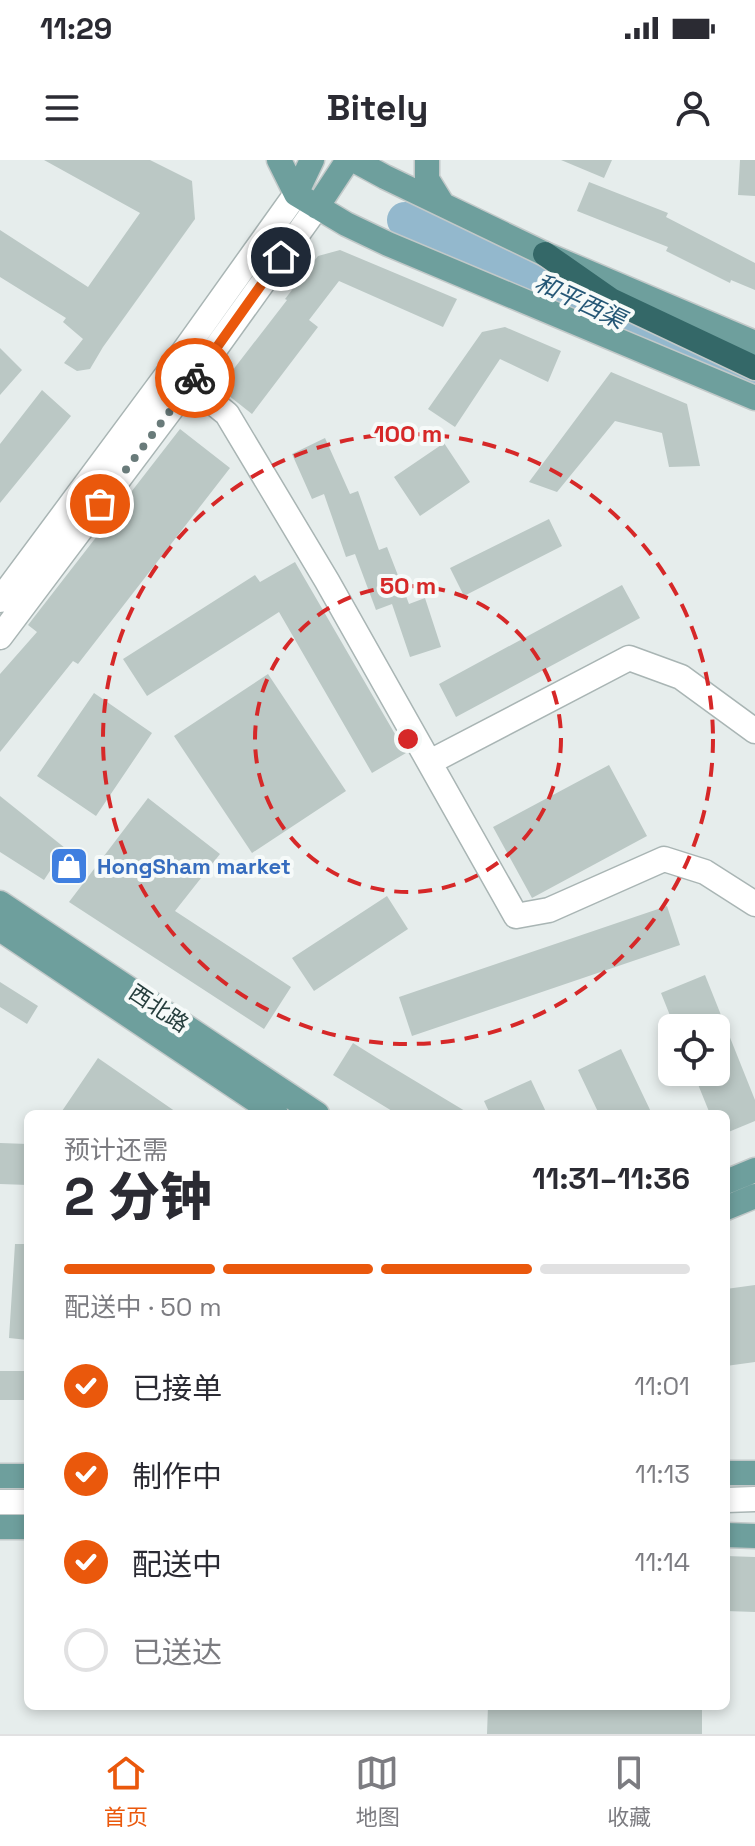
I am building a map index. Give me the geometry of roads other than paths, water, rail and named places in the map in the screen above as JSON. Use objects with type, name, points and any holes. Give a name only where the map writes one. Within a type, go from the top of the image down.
[{"type":"highway","points":[[545,254],[611,300],[755,368]]},
{"type":"main road","points":[[279,160],[296,194],[346,224],[755,398]]},
{"type":"main road","points":[[296,194],[312,160]]},
{"type":"main road","points":[[317,207],[348,160]]},
{"type":"main road","points":[[357,160],[385,177],[545,254],[755,343]]},
{"type":"main road","points":[[427,160],[427,179],[443,205]]},
{"type":"main road","name":"西北路","points":[[0,903],[311,1110]]},
{"type":"main road","name":"西北路","points":[[0,929],[270,1110]]},
{"type":"main road","points":[[730,1180],[755,1170]]},
{"type":"main road","points":[[730,1206],[755,1196]]},
{"type":"main road","points":[[730,1473],[755,1473]]},
{"type":"main road","points":[[0,1476],[24,1476]]},
{"type":"main road","points":[[0,1527],[24,1527]]},
{"type":"main road","points":[[730,1535],[755,1536]]},
{"type":"street","points":[[0,600],[296,194]]},
{"type":"street","points":[[0,637],[190,384],[317,207]]},
{"type":"street","points":[[190,384],[227,414],[327,581],[516,916],[549,910],[664,859],[705,872],[755,904]]},
{"type":"street","points":[[430,762],[629,658],[681,677],[755,731]]},
{"type":"street","points":[[730,1500],[755,1499]]},
{"type":"street","points":[[0,1502],[24,1502]]},
{"type":"waterway","name":"和平西渠","points":[[405,220],[755,382]]},
{"type":"place","name":"HongSham market","points":[[69,866]]}]
